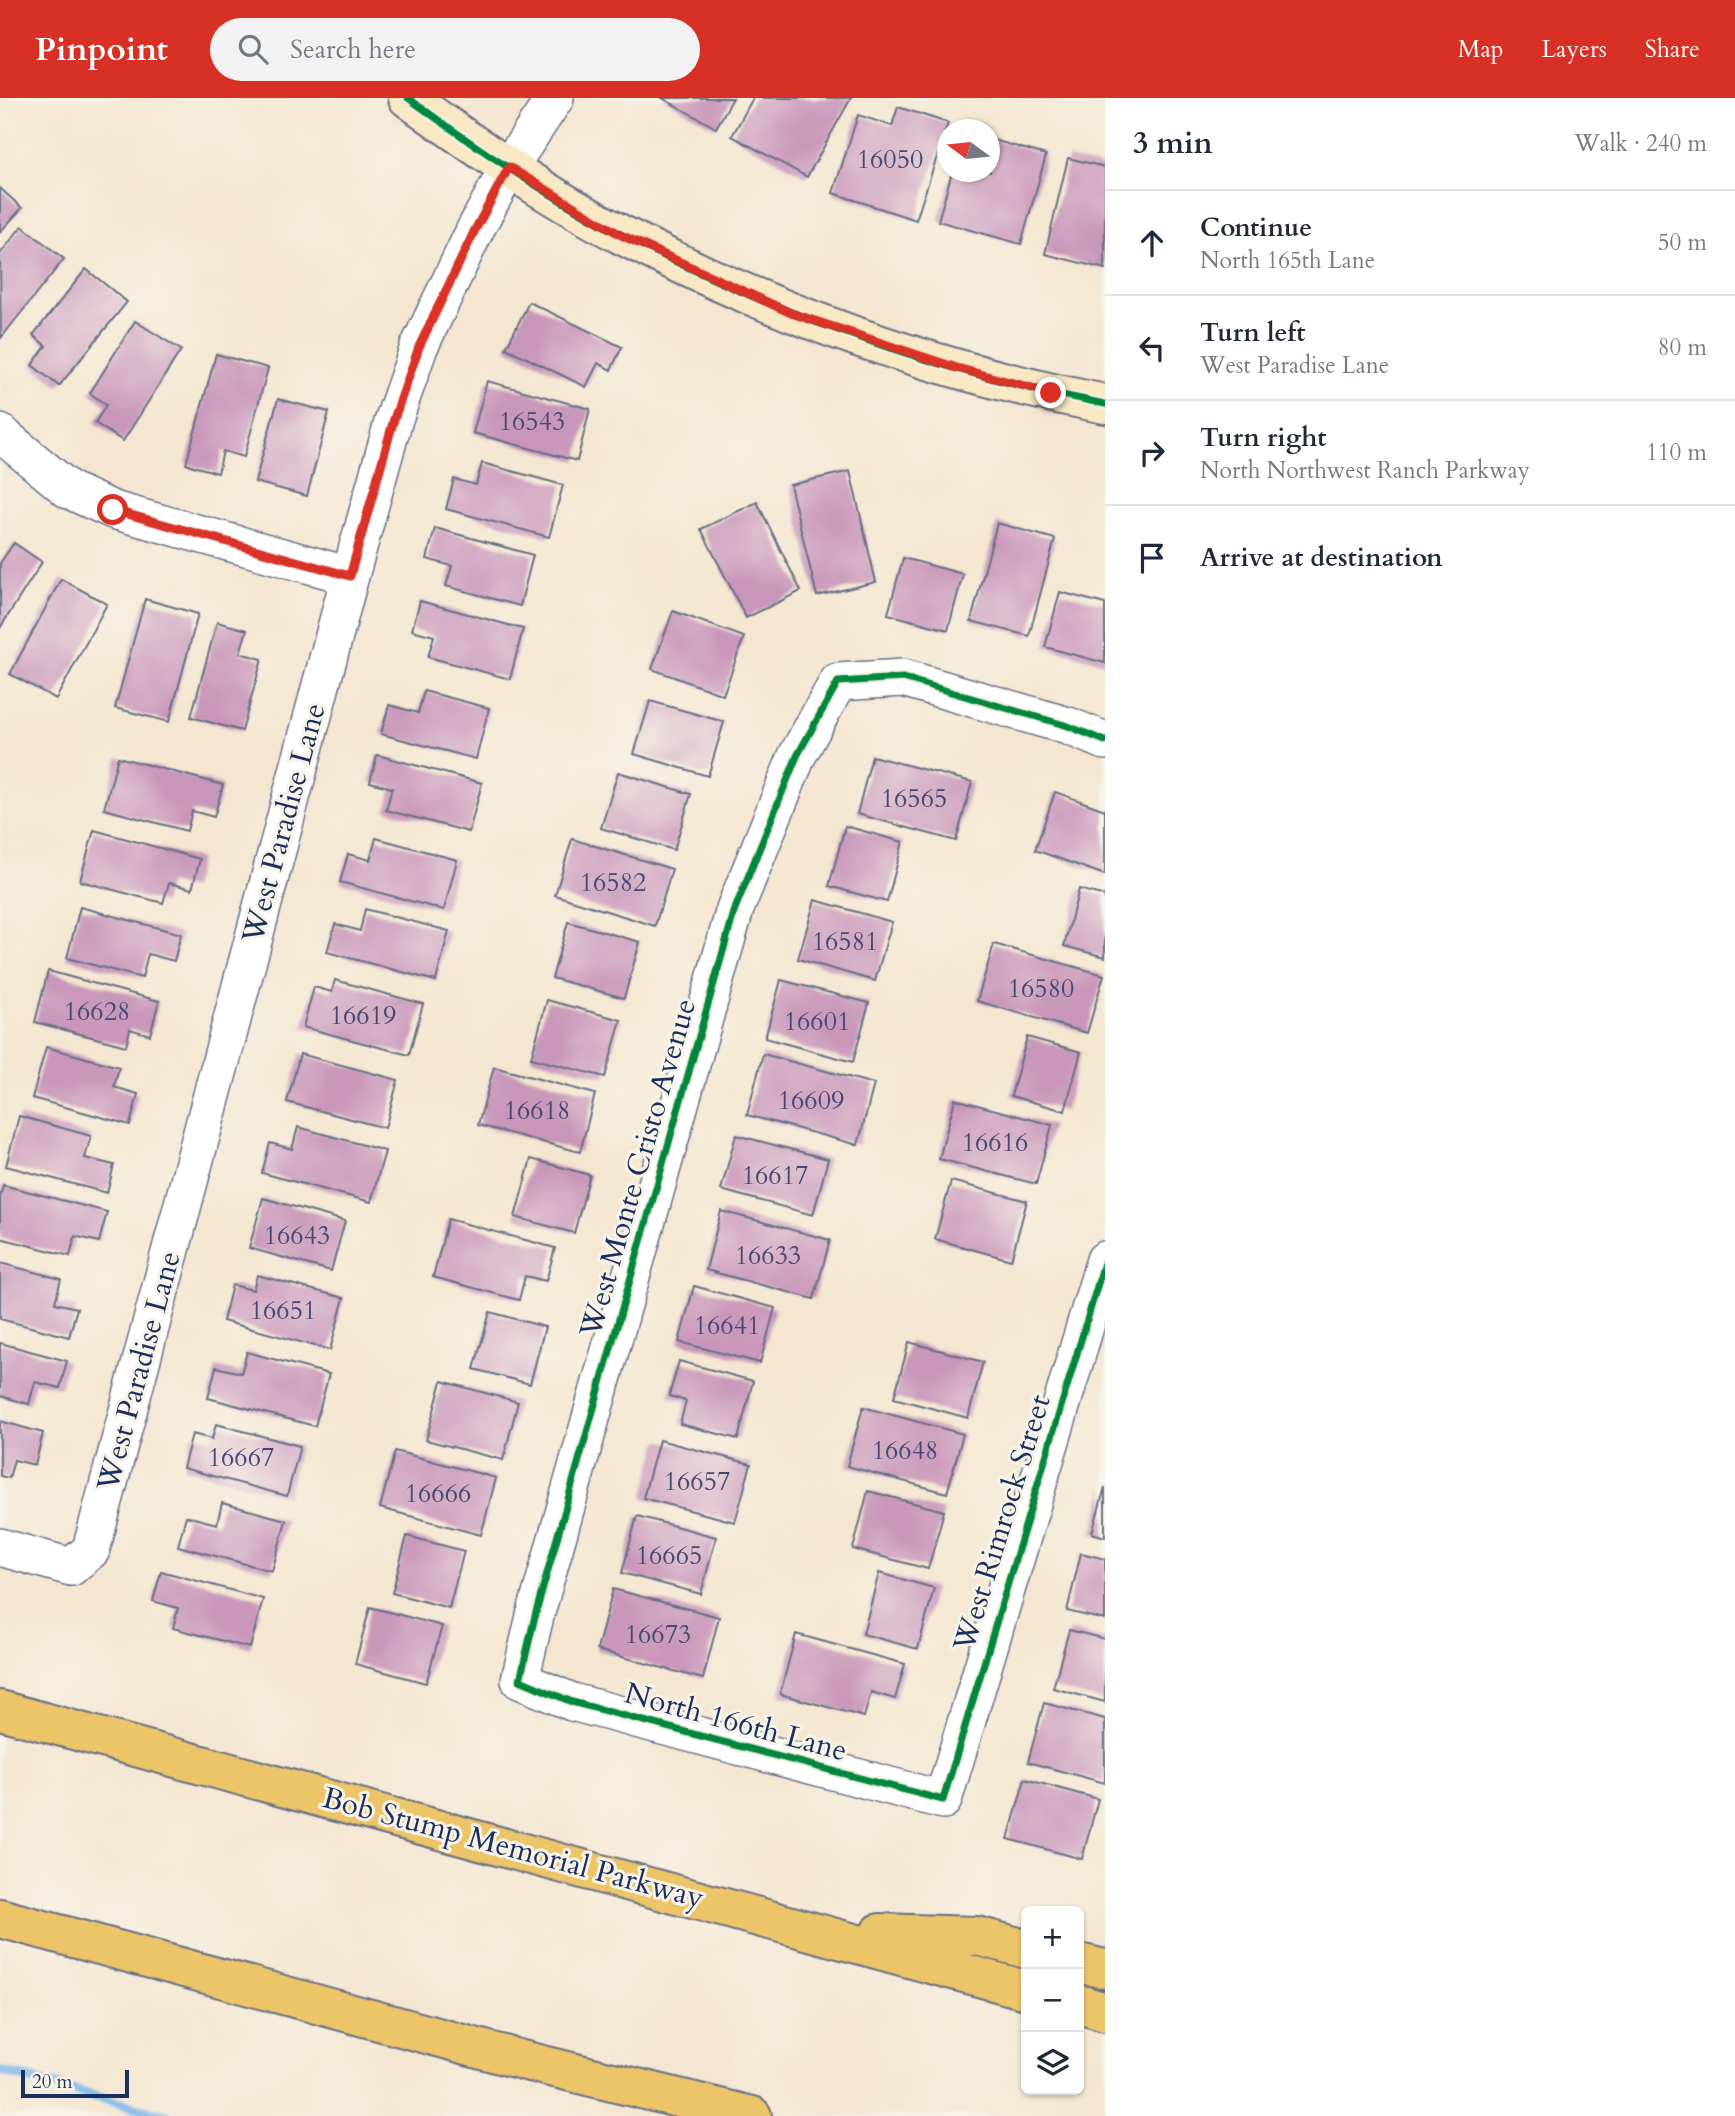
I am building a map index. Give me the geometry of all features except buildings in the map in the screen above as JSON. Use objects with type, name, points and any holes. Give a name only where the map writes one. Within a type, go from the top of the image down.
[{"type":"highway","points":[[0,1701],[162,1752]]},
{"type":"highway","name":"Bob Stump Memorial Parkway","points":[[0,1710],[162,1752],[1021,1989]]},
{"type":"highway","points":[[0,1918],[522,2060],[752,2116]]},
{"type":"highway","points":[[818,1932],[977,1936],[1021,1948]]},
{"type":"highway","points":[[1084,1964],[1105,1969]]},
{"type":"highway","points":[[1084,2006],[1105,2012]]},
{"type":"highway","points":[[522,2060],[668,2116]]},
{"type":"main road","points":[[408,98],[509,167],[621,235],[791,313],[957,368],[1105,404]]},
{"type":"street","name":"West Paradise Lane","points":[[0,1547],[71,1567],[91,1550],[394,419],[419,347],[475,230],[509,167],[555,98]]},
{"type":"street","points":[[0,433],[69,490],[113,510],[350,576]]},
{"type":"street","name":"West Monte Cristo Avenue","points":[[520,1680],[535,1616],[735,909],[797,756],[838,682],[903,678],[1068,726],[1105,741]]},
{"type":"street","name":"West Rimrock Street","points":[[943,1800],[1096,1320],[1105,1260]]},
{"type":"street","name":"North 166th Lane","points":[[520,1680],[572,1702],[943,1800]]},
{"type":"waterway","points":[[0,2071],[168,2116]]},
{"type":"cycle path","points":[[408,98],[485,153],[566,204],[622,235],[738,290],[858,337],[919,357],[1042,391],[1105,404]]},
{"type":"cycle path","points":[[1105,741],[1068,726],[903,678],[838,682],[797,756],[735,909],[535,1616],[520,1680],[572,1702],[943,1800],[1105,1260]]},
{"type":"route","points":[[113,510],[350,576],[394,419],[419,347],[475,230],[509,167],[621,235],[791,313],[957,368],[1051,393]]}]
